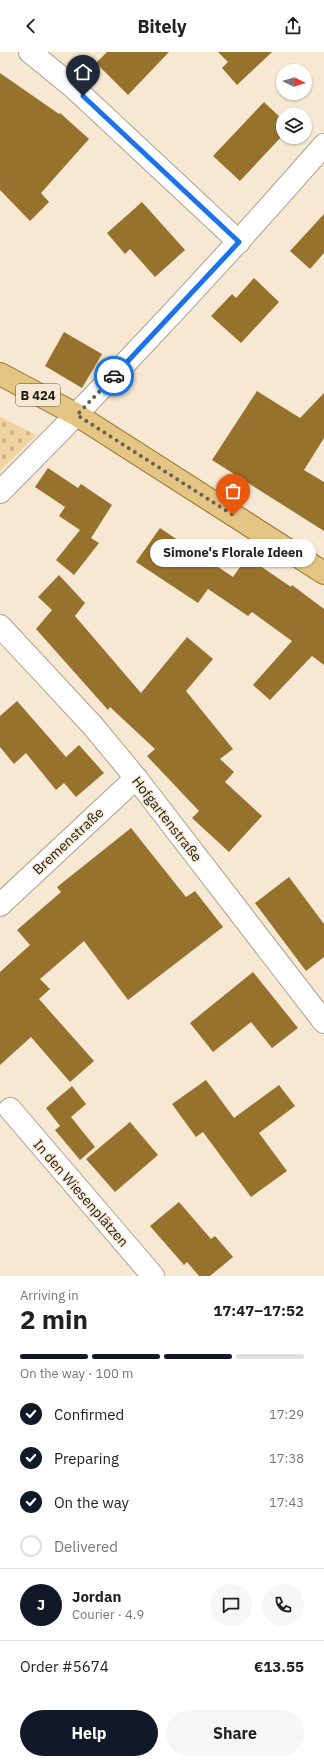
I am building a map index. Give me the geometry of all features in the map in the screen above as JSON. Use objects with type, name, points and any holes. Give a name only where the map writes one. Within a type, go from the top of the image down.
[{"type":"main road","name":"B 424","points":[[0,374],[77,415],[324,573]]},
{"type":"street","points":[[30,52],[73,87],[239,242]]},
{"type":"street","points":[[0,492],[77,415],[239,242],[324,145]]},
{"type":"street","name":"Hofgartenstraße","points":[[0,626],[93,726],[136,778],[324,1022]]},
{"type":"street","name":"Bremenstraße","points":[[0,905],[136,778]]},
{"type":"street","name":"In den Wiesenplätzen","points":[[10,1109],[153,1276]]},
{"type":"green space","points":[[0,417],[36,435],[0,471]]},
{"type":"building","points":[[107,52],[169,52],[128,95],[96,63]]},
{"type":"building","points":[[218,52],[272,52],[237,85],[222,68],[228,62]]},
{"type":"building","points":[[0,73],[59,114],[60,113],[89,139],[41,193],[49,202],[30,221],[0,190]]},
{"type":"building","points":[[264,102],[276,113],[276,142],[240,181],[213,156]]},
{"type":"building","points":[[142,202],[185,250],[155,277],[130,249],[125,254],[107,233]]},
{"type":"building","points":[[324,214],[324,253],[310,269],[290,251]]},
{"type":"building","points":[[254,278],[279,302],[241,343],[211,316],[232,294],[236,298]]},
{"type":"building","points":[[64,332],[102,354],[82,388],[45,366]]},
{"type":"building","points":[[257,391],[300,418],[324,393],[324,438],[304,470],[324,482],[324,531],[212,460]]},
{"type":"building","points":[[48,468],[78,488],[81,484],[112,505],[91,538],[99,543],[74,575],[56,560],[80,530],[59,516],[65,507],[35,487]]},
{"type":"building","points":[[160,528],[233,577],[247,557],[291,587],[292,585],[324,609],[324,665],[312,656],[270,700],[253,685],[292,641],[252,612],[248,616],[208,589],[198,603],[136,562]]},
{"type":"building","points":[[59,575],[85,603],[75,616],[141,693],[187,637],[213,659],[186,691],[233,749],[220,759],[234,772],[225,782],[262,816],[229,852],[192,818],[199,811],[147,756],[155,749],[110,707],[108,710],[36,629],[52,610],[38,597]]},
{"type":"building","points":[[17,701],[66,757],[79,745],[104,773],[76,797],[64,783],[56,790],[26,753],[14,764],[0,747],[0,716]]},
{"type":"building","points":[[131,828],[186,897],[195,891],[223,927],[128,1000],[84,941],[40,979],[50,989],[39,999],[94,1061],[70,1082],[31,1037],[0,1065],[0,972],[30,945],[17,930],[61,892],[57,887]]},
{"type":"building","points":[[289,877],[324,924],[324,957],[306,971],[255,903]]},
{"type":"building","points":[[253,972],[298,1028],[272,1048],[251,1022],[213,1052],[190,1023]]},
{"type":"building","points":[[206,1080],[234,1118],[279,1085],[295,1106],[259,1133],[287,1171],[251,1197],[203,1132],[196,1137],[172,1104]]},
{"type":"building","points":[[72,1086],[86,1104],[71,1117],[95,1147],[80,1160],[55,1130],[60,1126],[46,1108]]},
{"type":"building","points":[[130,1122],[158,1155],[115,1192],[86,1159]]},
{"type":"building","points":[[179,1202],[211,1239],[215,1236],[233,1257],[210,1276],[199,1276],[187,1262],[184,1265],[150,1226]]},
{"type":"way so far","points":[[114,376],[77,415],[233,515]]},
{"type":"place","name":"Simone's Florale Ideen","points":[[233,515]]},
{"type":"route","points":[[83,96],[239,242],[114,376]]}]
